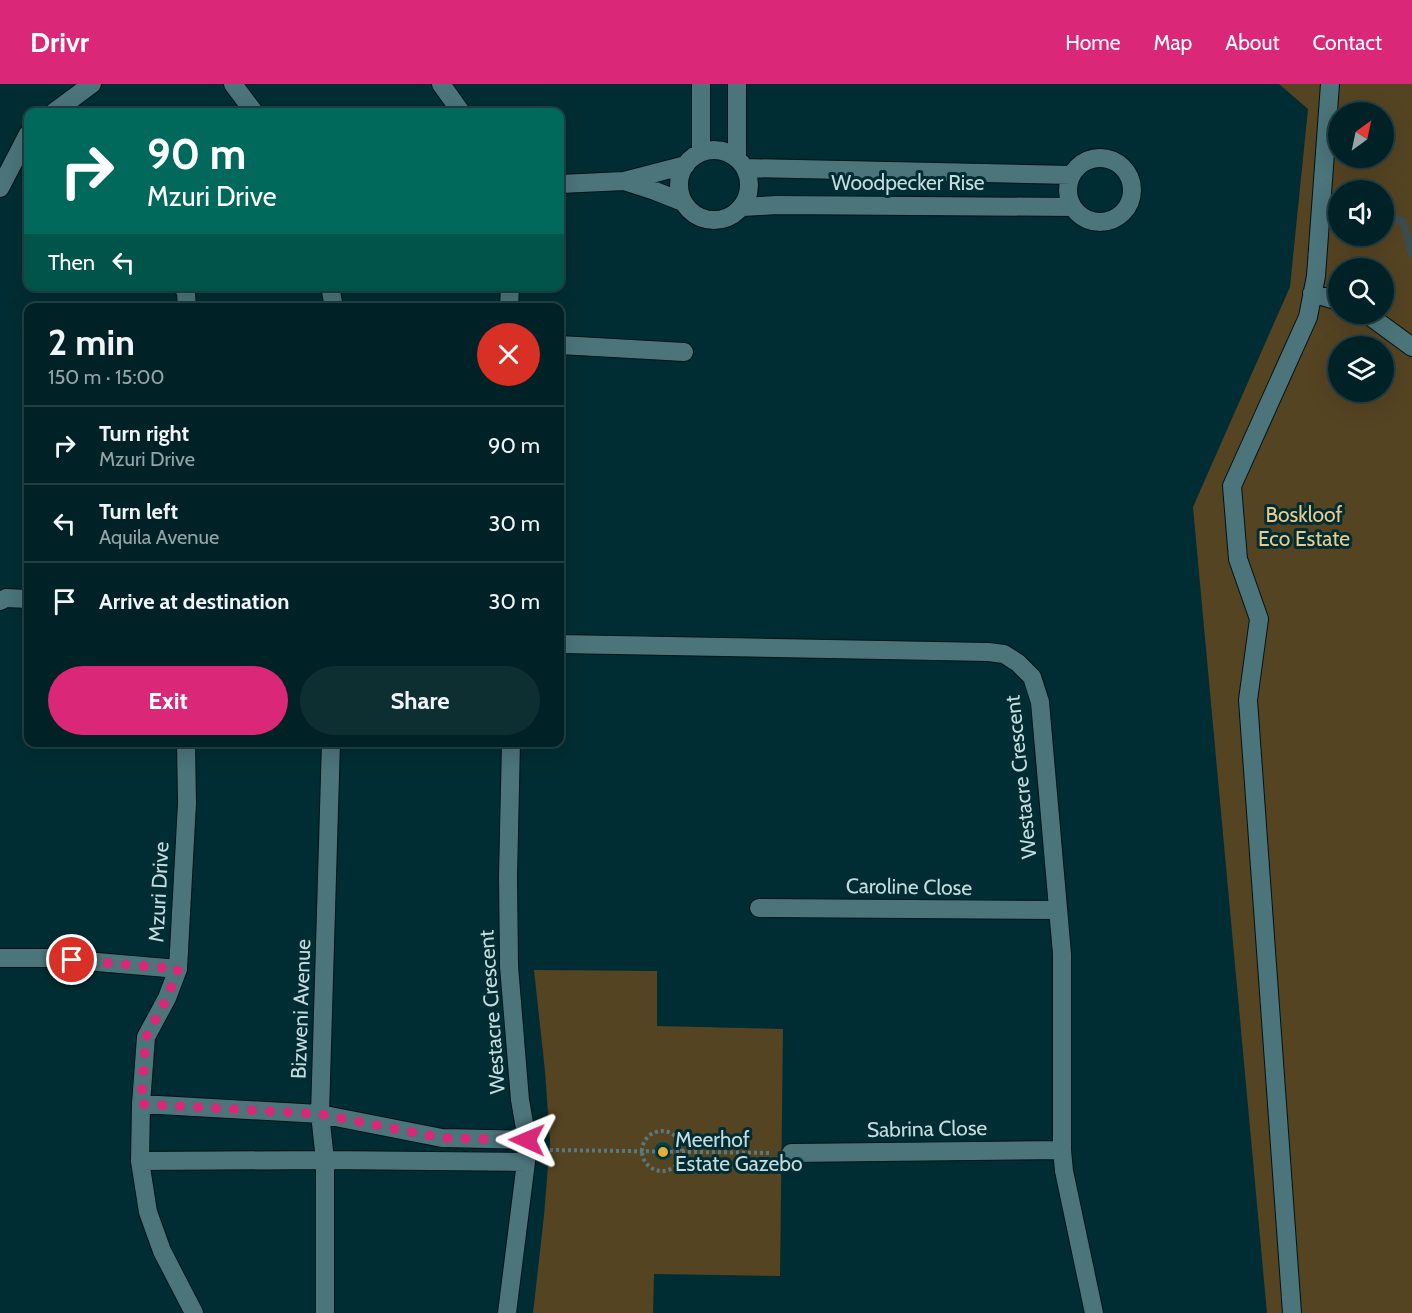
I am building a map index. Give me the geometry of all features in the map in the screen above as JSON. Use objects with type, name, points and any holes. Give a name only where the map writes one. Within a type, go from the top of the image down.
[{"type":"street","points":[[233,84],[251,108]]},
{"type":"street","points":[[441,84],[458,108]]},
{"type":"street","points":[[701,84],[701,152]]},
{"type":"street","points":[[737,84],[741,163]]},
{"type":"street","points":[[1292,1313],[1248,700],[1258,619],[1238,559],[1232,486],[1308,317],[1316,276],[1330,84]]},
{"type":"street","points":[[58,108],[81,87]]},
{"type":"street","points":[[0,188],[24,142]]},
{"type":"street","points":[[724,151],[741,163],[749,177],[748,197],[743,207],[735,215],[713,221],[702,219],[693,214],[683,202],[679,184],[682,171],[689,160],[701,152],[724,151]]},
{"type":"street","points":[[1096,158],[1116,162],[1124,169],[1129,178],[1131,198],[1119,215],[1109,220],[1089,220],[1072,207],[1068,191],[1071,175],[1077,166],[1096,158]]},
{"type":"street","name":"Woodpecker Rise","points":[[741,163],[1071,175]]},
{"type":"street","points":[[564,184],[624,181],[686,165]]},
{"type":"street","points":[[624,181],[683,202]]},
{"type":"street","name":"Woodpecker Rise","points":[[743,207],[777,205],[1072,207]]},
{"type":"street","points":[[1312,293],[1328,298]]},
{"type":"street","points":[[1381,324],[1412,347]]},
{"type":"street","points":[[564,345],[684,352]]},
{"type":"street","points":[[0,601],[6,598],[24,599]]},
{"type":"street","name":"Westacre Crescent","points":[[564,644],[976,652],[1004,654],[1018,663],[1032,677],[1040,702],[1062,954],[1062,1150],[1064,1171],[1094,1313]]},
{"type":"street","name":"Mzuri Drive","points":[[186,747],[187,803],[178,969],[167,998],[146,1037],[140,1161],[148,1212],[162,1251],[194,1313]]},
{"type":"street","name":"Bizweni Avenue","points":[[325,1313],[325,1160],[320,1114],[331,747]]},
{"type":"street","name":"Westacre Crescent","points":[[507,1313],[527,1140],[520,1100],[509,966],[511,747]]},
{"type":"street","name":"Caroline Close","points":[[759,908],[1058,910]]},
{"type":"street","points":[[0,958],[51,958],[178,969]]},
{"type":"street","points":[[141,1104],[320,1114],[442,1138],[527,1140]]},
{"type":"street","name":"Sabrina Close","points":[[784,1153],[1062,1150]]},
{"type":"street","points":[[140,1161],[526,1162]]},
{"type":"path","points":[[666,1131],[678,1138],[682,1151],[682,1158],[678,1163],[669,1171],[662,1172],[645,1164],[641,1151],[642,1144],[651,1134],[666,1131]]},
{"type":"path","points":[[546,1150],[784,1153]]},
{"type":"green space","name":"Boskloof Eco Estate","points":[[1279,84],[1412,84],[1412,1313],[1267,1313],[1193,507],[1290,287],[1308,109]]},
{"type":"green space","points":[[534,970],[657,971],[657,1026],[783,1029],[780,1276],[654,1274],[653,1313],[533,1313],[550,1141]]},
{"type":"building","name":"Meerhof Estate Gazebo","points":[[663,1142],[669,1145],[672,1151],[669,1157],[663,1160],[657,1157],[654,1151],[657,1145]]},
{"type":"waterway","points":[[1394,218],[1403,222],[1412,253]]},
{"type":"place","name":"Meerhof Estate Gazebo","points":[[663,1152]]},
{"type":"route","points":[[72,960],[178,969],[167,998],[146,1037],[141,1104],[320,1114],[442,1138],[527,1140]]}]
